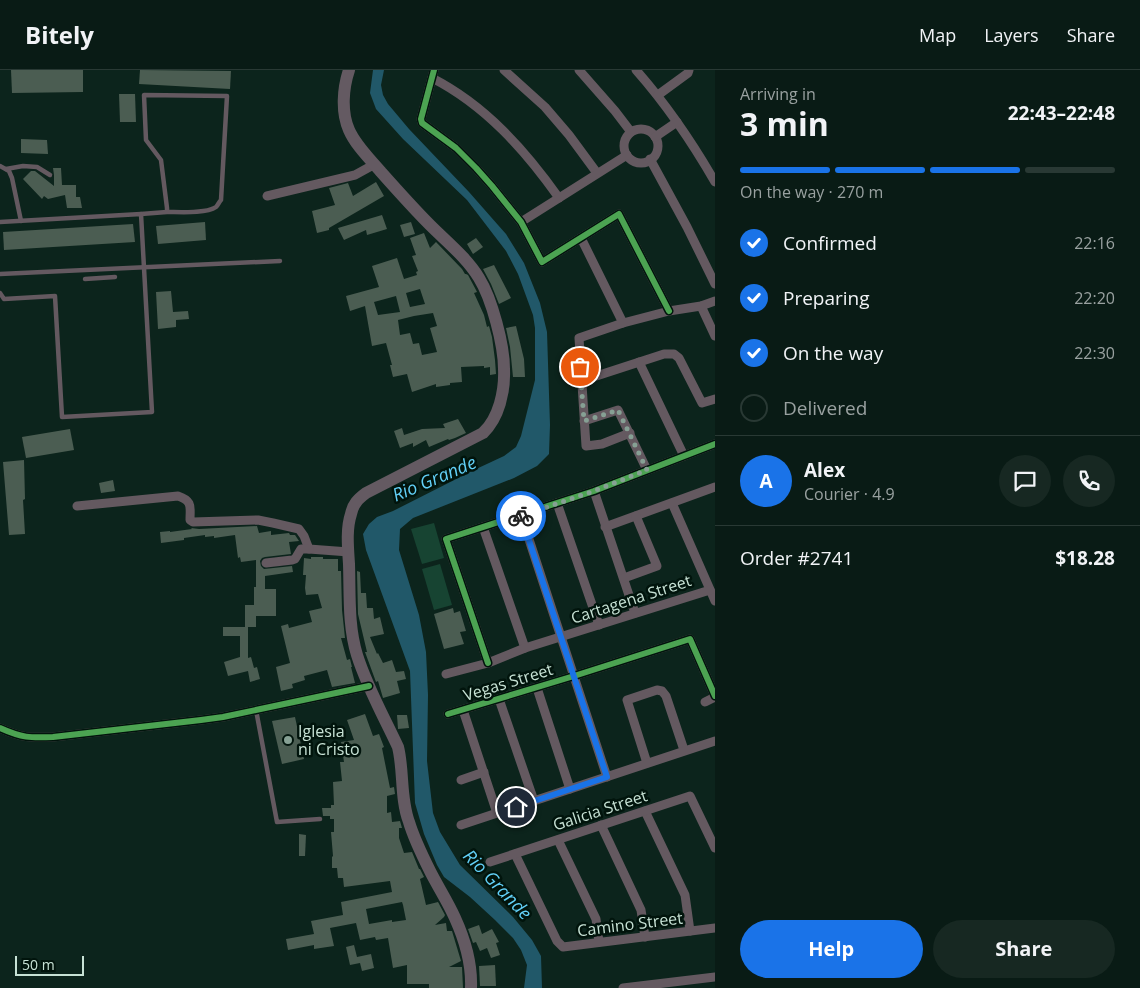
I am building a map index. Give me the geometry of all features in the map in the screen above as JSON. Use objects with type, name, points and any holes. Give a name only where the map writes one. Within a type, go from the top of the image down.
[{"type":"main road","points":[[349,70],[344,91],[348,129],[374,164],[426,222],[473,270],[480,280],[497,327],[504,363],[505,376],[500,402],[493,422],[483,432],[366,493],[359,498],[354,506],[350,514],[349,523],[352,631],[357,656],[398,747],[405,804],[411,829],[430,871],[455,917],[472,974],[471,988]]},
{"type":"street","points":[[504,70],[545,107],[569,135],[597,173]]},
{"type":"street","points":[[579,70],[631,132]]},
{"type":"street","points":[[636,70],[658,95],[715,182]]},
{"type":"street","points":[[658,95],[688,73],[689,70]]},
{"type":"street","points":[[558,198],[529,159],[505,133],[470,102],[433,74],[421,119],[422,123],[456,148],[498,193],[521,222],[542,262],[619,214],[669,311]]},
{"type":"street","points":[[655,137],[677,122]]},
{"type":"street","points":[[646,130],[655,137],[658,148],[650,160],[636,162],[627,155],[624,141],[631,132],[646,130]]},
{"type":"street","points":[[521,222],[627,155]]},
{"type":"street","points":[[650,160],[687,227],[715,284]]},
{"type":"street","points":[[267,196],[355,175],[374,164]]},
{"type":"street","points":[[581,238],[623,323]]},
{"type":"street","points":[[630,433],[602,444],[586,446],[579,338],[623,323],[669,311],[701,306],[715,301]]},
{"type":"street","points":[[701,306],[715,336]]},
{"type":"street","points":[[581,381],[664,354],[674,354],[679,358],[702,404],[715,399]]},
{"type":"street","points":[[640,362],[684,456]]},
{"type":"street","points":[[584,421],[618,410],[647,470]]},
{"type":"street","points":[[488,663],[446,539],[594,491],[715,444]]},
{"type":"street","points":[[605,527],[715,487]]},
{"type":"street","points":[[594,491],[635,613]]},
{"type":"street","points":[[77,506],[178,496],[186,498],[190,504],[190,520],[193,522],[258,520],[273,522],[299,529],[309,548]]},
{"type":"street","points":[[672,502],[715,601]]},
{"type":"street","points":[[557,504],[599,625]]},
{"type":"street","points":[[521,515],[607,777]]},
{"type":"street","points":[[624,578],[657,566],[636,516]]},
{"type":"street","points":[[483,527],[525,648]]},
{"type":"street","points":[[266,563],[295,559],[301,548],[349,552]]},
{"type":"street","name":"Cartagena Street","points":[[446,674],[488,663],[525,648],[710,590]]},
{"type":"street","name":"Vegas Street","points":[[448,714],[537,688],[690,639],[715,697]]},
{"type":"street","points":[[0,728],[18,736],[33,738],[53,737],[223,717],[369,686]]},
{"type":"street","points":[[537,688],[570,789]]},
{"type":"street","points":[[647,763],[627,700],[657,690],[662,691],[666,696],[684,750]]},
{"type":"street","points":[[705,702],[715,697]]},
{"type":"street","points":[[499,699],[534,801]]},
{"type":"street","points":[[464,710],[497,813]]},
{"type":"street","points":[[461,825],[715,741]]},
{"type":"street","points":[[461,780],[484,772]]},
{"type":"street","name":"Galicia Street","points":[[490,862],[690,796],[715,848]]},
{"type":"street","points":[[645,811],[685,895],[690,931]]},
{"type":"street","points":[[602,825],[641,910],[644,937]]},
{"type":"street","points":[[558,840],[596,919],[599,942]]},
{"type":"street","name":"Camino Street","points":[[515,854],[557,940],[563,947],[715,928]]},
{"type":"street","points":[[623,988],[687,984],[715,977]]},
{"type":"lane","points":[[0,222],[196,212],[216,207],[221,200],[227,96],[144,95],[146,140],[161,160],[167,212]]},
{"type":"lane","points":[[0,166],[6,169],[12,178],[21,221]]},
{"type":"lane","points":[[6,169],[37,166],[50,175]]},
{"type":"lane","points":[[0,293],[4,299],[55,296],[62,417],[152,412],[141,214]]},
{"type":"lane","points":[[0,274],[280,261]]},
{"type":"lane","points":[[86,279],[114,278]]},
{"type":"lane","points":[[256,710],[277,822],[320,819]]},
{"type":"green space","points":[[434,523],[444,558],[422,564],[411,529]]},
{"type":"green space","points":[[440,564],[452,605],[434,610],[422,569]]},
{"type":"water","points":[[373,70],[384,70],[381,85],[383,95],[388,104],[506,234],[524,263],[540,303],[547,332],[549,454],[537,466],[514,478],[413,518],[400,529],[399,550],[419,615],[426,652],[428,695],[427,761],[433,813],[440,832],[460,865],[513,917],[532,940],[541,956],[542,988],[524,988],[527,965],[521,950],[513,938],[495,920],[444,877],[424,834],[415,803],[410,671],[366,550],[363,534],[369,524],[377,517],[393,511],[504,456],[516,447],[521,436],[535,380],[535,328],[533,315],[518,274],[506,251],[467,200],[403,139],[376,109],[370,93]]},
{"type":"building","points":[[11,70],[83,70],[83,92],[12,93]]},
{"type":"building","points":[[140,70],[231,71],[230,89],[139,84]]},
{"type":"building","points":[[119,94],[135,94],[136,122],[120,122]]},
{"type":"building","points":[[21,139],[47,140],[48,154],[21,153]]},
{"type":"building","points":[[53,168],[61,168],[62,185],[76,185],[76,197],[80,197],[82,208],[67,208],[65,195],[48,199],[44,196],[42,199],[23,179],[31,171],[35,171],[54,186]]},
{"type":"building","points":[[376,182],[384,196],[329,228],[329,230],[317,233],[312,211],[335,205],[329,188],[348,183],[353,196]]},
{"type":"building","points":[[382,215],[387,229],[367,235],[366,230],[344,240],[338,228]]},
{"type":"building","points":[[205,222],[206,240],[158,244],[156,226]]},
{"type":"building","points":[[411,222],[415,234],[404,237],[400,225]]},
{"type":"building","points":[[133,224],[135,242],[4,250],[3,232]]},
{"type":"building","points":[[424,233],[430,248],[436,242],[468,275],[477,292],[474,293],[487,327],[489,326],[496,374],[490,375],[490,367],[461,367],[462,382],[436,387],[436,384],[412,392],[407,374],[393,377],[386,343],[372,346],[365,306],[350,311],[346,296],[379,287],[372,266],[397,258],[404,279],[417,275],[416,272],[418,271],[412,256],[416,255],[410,238]],"holes":[[[420,289],[425,304],[410,307],[406,293]],[[396,296],[400,312],[378,315],[374,302]],[[433,313],[437,326],[430,328],[437,352],[422,355],[419,343],[413,344],[410,333],[400,335],[398,320]]]},
{"type":"building","points":[[476,238],[483,247],[473,254],[467,244]]},
{"type":"building","points":[[494,265],[511,298],[499,304],[483,269]]},
{"type":"building","points":[[171,291],[173,312],[188,311],[189,319],[176,320],[176,327],[158,329],[156,292]]},
{"type":"building","points":[[516,326],[524,359],[525,377],[513,377],[506,328]]},
{"type":"building","points":[[458,419],[466,433],[429,447],[426,440],[413,447],[413,443],[400,448],[394,431],[402,428],[404,435],[422,429],[445,428],[443,424]]},
{"type":"building","points":[[70,429],[74,450],[26,458],[22,437]]},
{"type":"building","points":[[24,460],[25,499],[23,500],[25,534],[9,535],[3,462]]},
{"type":"building","points":[[113,480],[115,491],[101,493],[99,483]]},
{"type":"building","points":[[257,526],[259,533],[271,531],[271,535],[289,533],[290,535],[295,535],[299,541],[289,542],[291,554],[265,557],[260,561],[264,569],[292,566],[293,572],[265,576],[265,589],[276,589],[276,616],[256,616],[256,627],[248,627],[248,658],[251,657],[254,668],[257,667],[260,679],[250,682],[248,671],[228,676],[224,662],[240,657],[240,636],[223,636],[223,627],[245,627],[245,605],[254,605],[256,560],[241,562],[240,557],[238,558],[235,535],[214,538],[214,536],[205,537],[205,535],[161,543],[160,532],[191,528]]},
{"type":"building","points":[[311,557],[338,559],[338,571],[341,571],[345,638],[341,638],[347,660],[350,659],[355,683],[332,687],[327,670],[304,676],[305,680],[292,684],[293,688],[281,691],[276,667],[290,663],[281,626],[288,624],[289,628],[312,622],[309,611],[322,608],[318,594],[306,595],[306,575],[303,575],[304,558],[311,559]]},
{"type":"building","points":[[357,571],[360,572],[361,593],[366,593],[367,608],[373,608],[374,619],[380,617],[384,634],[370,637],[377,654],[383,663],[392,660],[396,672],[404,671],[406,679],[397,681],[400,693],[383,698],[378,681],[376,682],[365,652],[367,652],[358,614]]},
{"type":"building","points":[[453,608],[454,613],[460,611],[466,631],[460,632],[464,644],[444,649],[434,614]]},
{"type":"building","points":[[365,714],[373,736],[379,734],[384,747],[382,748],[390,788],[394,787],[395,794],[387,796],[387,813],[391,812],[392,822],[400,821],[402,828],[399,828],[399,838],[404,853],[412,852],[424,877],[420,879],[426,905],[438,902],[445,915],[435,925],[446,923],[447,931],[452,931],[461,961],[449,967],[462,967],[463,988],[429,988],[429,984],[407,984],[407,965],[393,968],[388,938],[376,940],[375,937],[360,940],[356,923],[330,928],[334,946],[314,949],[314,945],[288,950],[286,939],[314,934],[311,921],[343,915],[341,902],[392,892],[390,881],[344,887],[343,878],[338,878],[337,868],[332,868],[331,832],[334,832],[334,819],[330,819],[330,816],[323,816],[322,808],[331,808],[331,805],[334,805],[333,782],[342,781],[340,762],[344,762],[341,742],[354,740],[347,720]],"holes":[[[402,902],[406,920],[392,922],[392,920],[369,924],[366,909]]]},
{"type":"building","points":[[397,715],[407,715],[409,728],[398,729]]},
{"type":"building","name":"Iglesia ni Cristo","points":[[295,717],[304,759],[282,764],[272,721]]},
{"type":"building","points":[[299,834],[306,835],[305,856],[299,856]]},
{"type":"building","points":[[479,925],[482,934],[492,929],[499,942],[496,943],[500,955],[491,958],[487,948],[480,951],[476,942],[473,943],[468,929]]},
{"type":"building","points":[[354,945],[357,957],[371,954],[374,968],[362,971],[360,963],[350,965],[346,947]]},
{"type":"building","points":[[495,965],[496,986],[480,986],[479,966]]},
{"type":"cycle path","points":[[434,70],[421,119],[422,123],[456,148],[492,186],[521,222],[542,262],[619,214],[669,311]]},
{"type":"cycle path","points":[[488,663],[446,539],[594,491],[715,444]]},
{"type":"cycle path","points":[[448,714],[690,639],[715,696]]},
{"type":"cycle path","points":[[0,728],[26,737],[53,737],[223,717],[369,686]]},
{"type":"way so far","points":[[521,516],[594,491],[647,470],[618,410],[584,421],[580,367]]},
{"type":"place","name":"Iglesia ni Cristo","points":[[288,740]]},
{"type":"route","points":[[516,807],[607,777],[521,516]]},
{"type":"water label","name":"Rio Grande","points":[[434,478]]},
{"type":"water label","name":"Rio Grande","points":[[498,884]]}]
